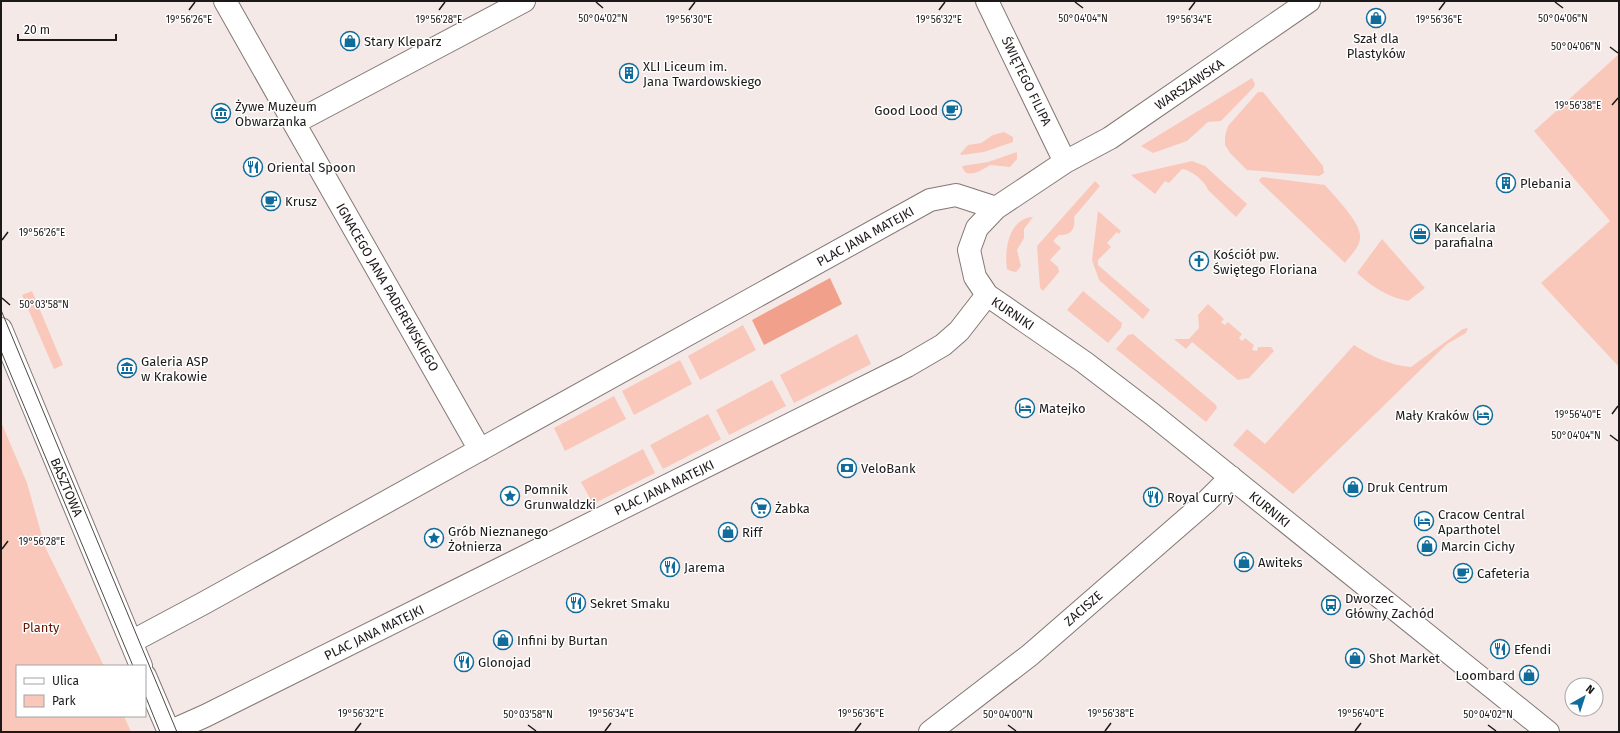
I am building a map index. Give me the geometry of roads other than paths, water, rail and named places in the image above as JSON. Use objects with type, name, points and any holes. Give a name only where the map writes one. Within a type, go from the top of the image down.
[{"type":"street","name":"IGNACEGO JANA PADEREWSKIEGO","points":[[225,1],[480,450]]},
{"type":"street","points":[[294,123],[524,1]]},
{"type":"street","name":"ŚWIĘTEGO FILIPA","points":[[987,1],[1065,162]]},
{"type":"street","name":"WARSZAWSKA","points":[[1065,162],[1110,138],[1309,1]]},
{"type":"street","points":[[987,295],[975,277],[969,250],[977,228],[996,208],[1065,162]]},
{"type":"street","name":"PLAC JANA MATEJKI","points":[[131,642],[930,200],[956,195],[996,208]]},
{"type":"street","name":"PLAC JANA MATEJKI","points":[[168,732],[211,713],[907,366],[938,348],[959,331],[987,295]]},
{"type":"street","name":"KURNIKI","points":[[987,295],[1084,362],[1548,732]]},
{"type":"street","name":"BASZTOWA","points":[[1,329],[141,665]]},
{"type":"street","name":"ZACISZE","points":[[930,732],[1030,655],[1206,502],[1230,477]]},
{"type":"street","points":[[146,678],[168,732]]},
{"type":"tram line","points":[[1,310],[177,732]]},
{"type":"tram line","points":[[1,351],[133,665]]},
{"type":"tram line","points":[[146,697],[160,732]]},
{"type":"place","name":"Szał dla Plastyków","points":[[1376,18]]},
{"type":"place","name":"Stary Kleparz","points":[[350,41]]},
{"type":"place","name":"XLI Liceum im. Jana Twardowskiego","points":[[629,73]]},
{"type":"place","name":"Good Lood","points":[[952,110]]},
{"type":"place","name":"Żywe Muzeum Obwarzanka","points":[[221,113]]},
{"type":"place","name":"Oriental Spoon","points":[[253,167]]},
{"type":"place","name":"Plebania","points":[[1506,183]]},
{"type":"place","name":"Krusz","points":[[271,201]]},
{"type":"place","name":"Kancelaria parafialna","points":[[1420,234]]},
{"type":"place","name":"Kościół pw. Świętego Floriana","points":[[1199,261]]},
{"type":"place","name":"Galeria ASP w Krakowie","points":[[127,368]]},
{"type":"place","name":"Matejko","points":[[1025,408]]},
{"type":"place","name":"Mały Kraków","points":[[1483,415]]},
{"type":"place","name":"VeloBank","points":[[847,468]]},
{"type":"place","name":"Druk Centrum","points":[[1353,487]]},
{"type":"place","name":"Pomnik Grunwaldzki","points":[[510,496]]},
{"type":"place","name":"Royal Curry","points":[[1153,497]]},
{"type":"place","name":"Żabka","points":[[761,508]]},
{"type":"place","name":"Cracow Central Aparthotel","points":[[1424,521]]},
{"type":"place","name":"Riff","points":[[728,532]]},
{"type":"place","name":"Grób Nieznanego Żołnierza","points":[[434,538]]},
{"type":"place","name":"Marcin Cichy","points":[[1427,546]]},
{"type":"place","name":"Awiteks","points":[[1244,562]]},
{"type":"place","name":"Jarema","points":[[670,567]]},
{"type":"place","name":"Cafeteria","points":[[1463,573]]},
{"type":"place","name":"Sekret Smaku","points":[[576,603]]},
{"type":"place","name":"Dworzec Główny Zachód","points":[[1331,605]]},
{"type":"place","name":"Infini by Burtan","points":[[503,640]]},
{"type":"place","name":"Efendi","points":[[1500,649]]},
{"type":"place","name":"Shot Market","points":[[1355,658]]},
{"type":"place","name":"Glonojad","points":[[464,662]]},
{"type":"place","name":"Loombard","points":[[1529,675]]},
{"type":"park label","name":"Planty","points":[[41,627]]}]
